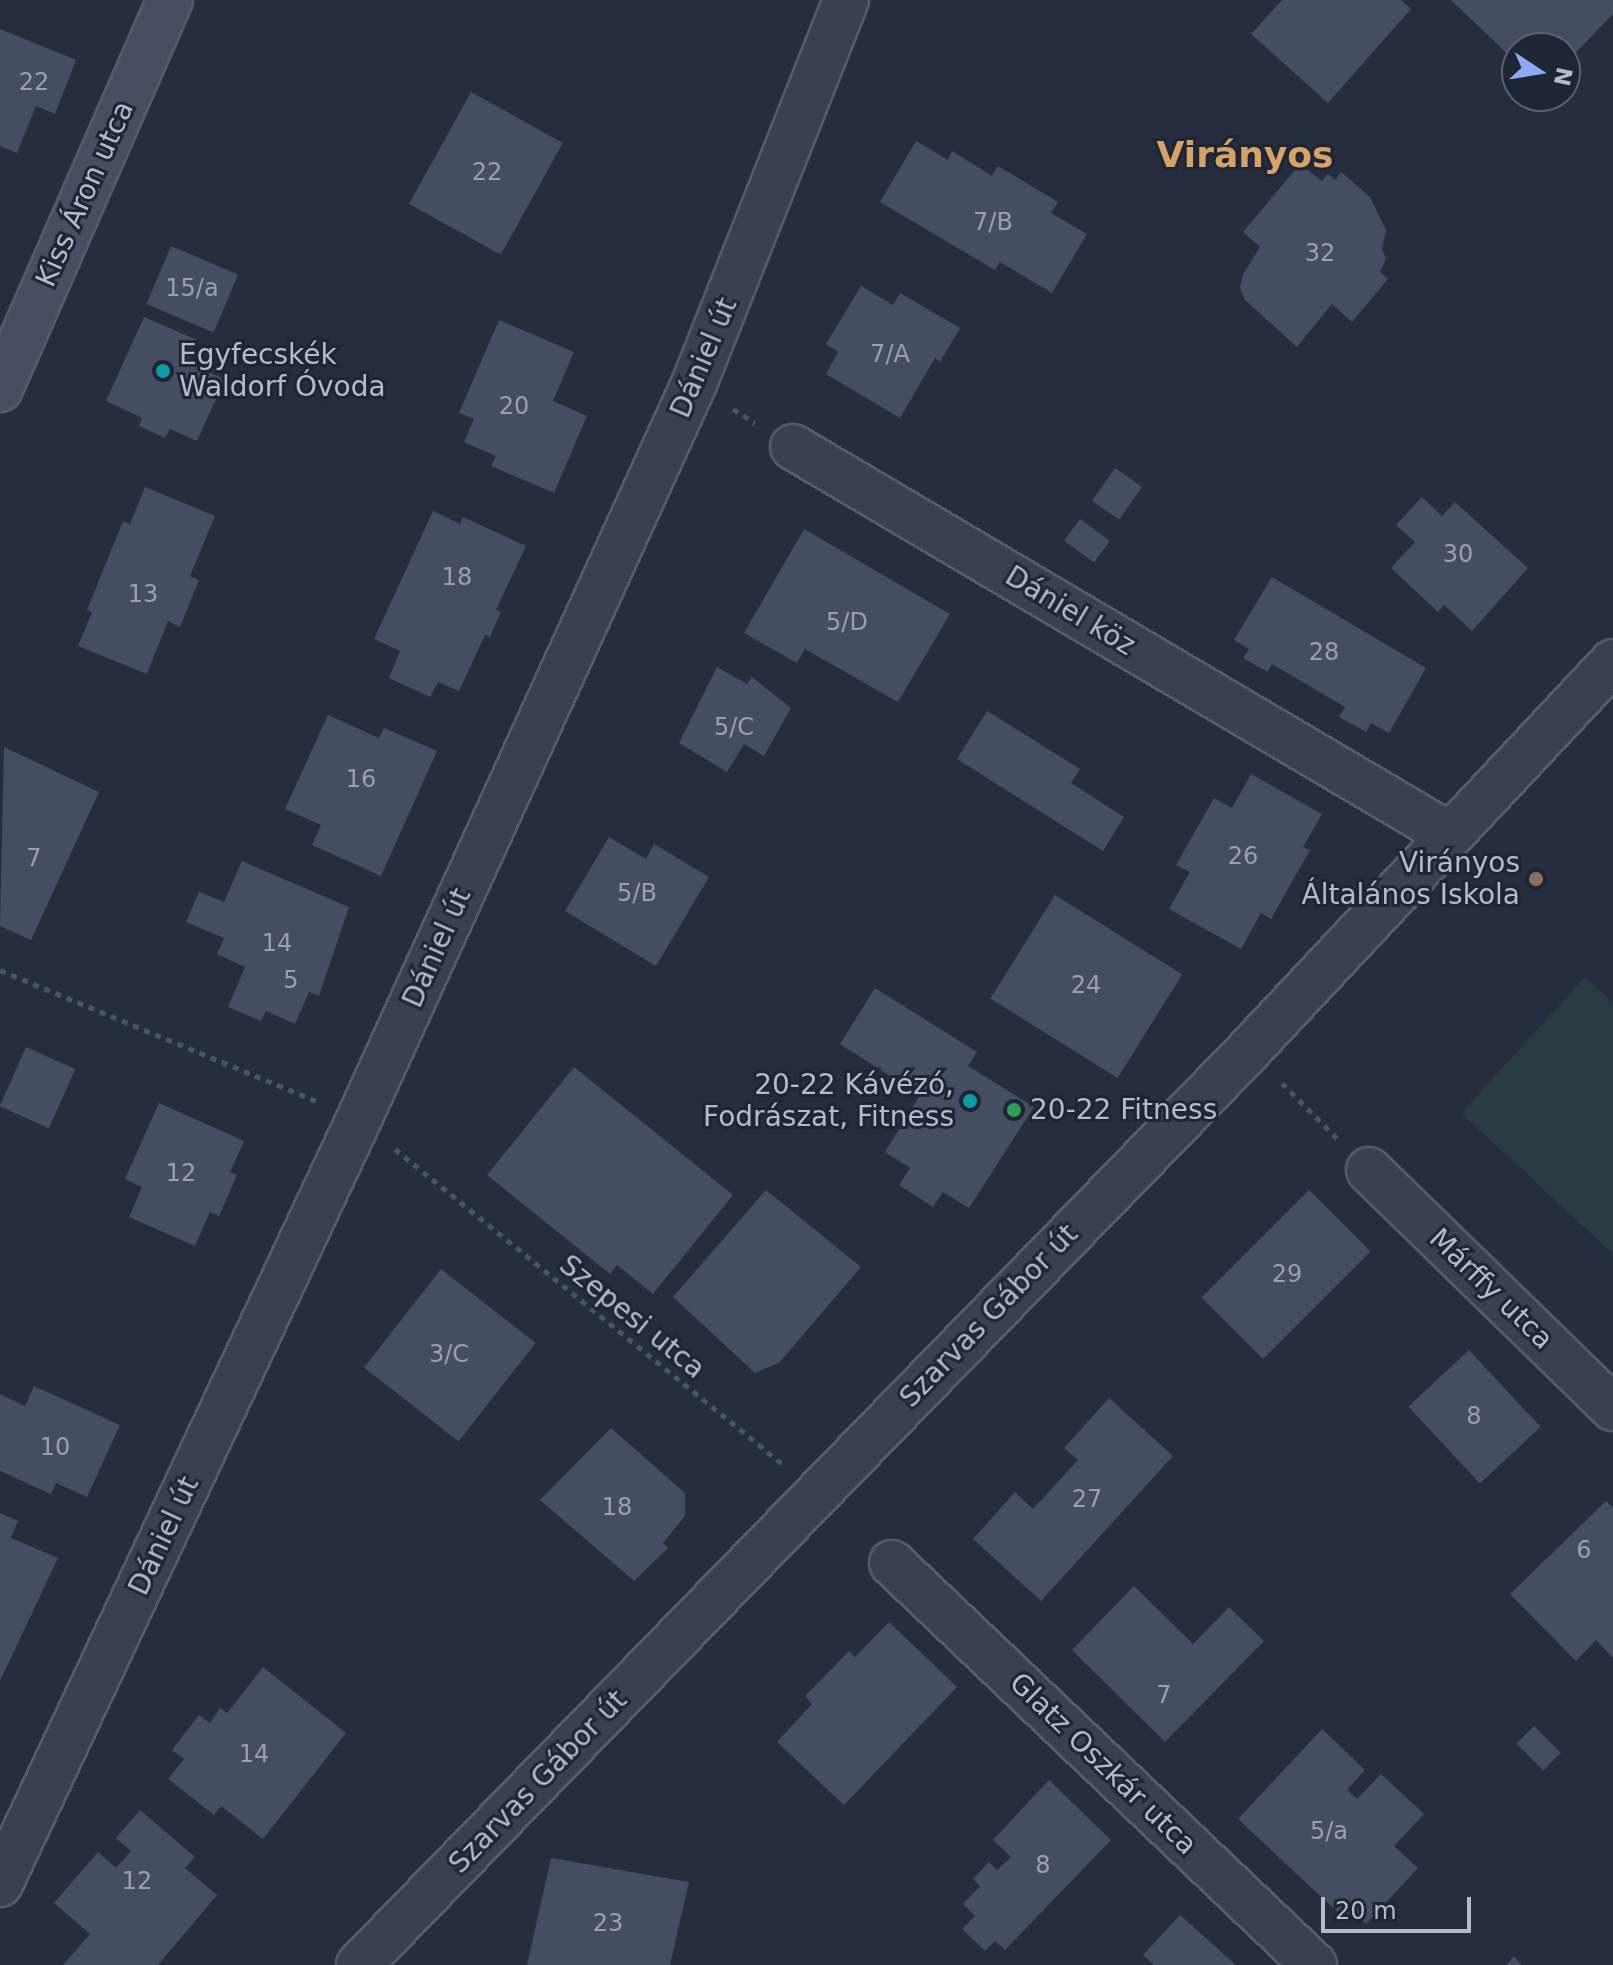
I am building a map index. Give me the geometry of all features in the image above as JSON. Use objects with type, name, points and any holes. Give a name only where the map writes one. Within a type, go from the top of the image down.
[{"type":"street","name":"Kiss Áron utca","points":[[0,389],[170,0]]},
{"type":"street","name":"Dániel út","points":[[0,1884],[359,1119],[694,384],[846,0]]},
{"type":"street","name":"Dániel köz","points":[[793,447],[1448,834]]},
{"type":"street","name":"Szarvas Gábor út","points":[[359,1965],[1249,1050],[1448,834],[1613,662]]},
{"type":"street","name":"Márffy utca","points":[[1369,1170],[1613,1408]]},
{"type":"street","name":"Glatz Oszkár utca","points":[[892,1563],[1314,1965]]},
{"type":"path","points":[[694,384],[793,447]]},
{"type":"path","points":[[0,970],[359,1119]]},
{"type":"path","points":[[1249,1050],[1369,1170]]},
{"type":"path","name":"Szepesi utca","points":[[420,1171],[819,1494]]},
{"type":"green space","points":[[1585,977],[1613,1003],[1613,1254],[1461,1113]]},
{"type":"building","points":[[1282,0],[1401,0],[1411,9],[1328,103],[1251,34]]},
{"type":"building","points":[[1451,0],[1613,0],[1613,14],[1581,47],[1581,32],[1501,32],[1501,48]]},
{"type":"building","points":[[0,29],[76,60],[55,114],[36,106],[17,153],[0,146]]},
{"type":"building","points":[[471,92],[563,143],[501,255],[409,204]]},
{"type":"building","points":[[916,141],[948,160],[952,151],[992,176],[998,166],[1058,202],[1051,213],[1087,234],[1052,293],[1000,262],[995,270],[880,202]]},
{"type":"building","points":[[1300,164],[1322,181],[1328,174],[1335,180],[1341,172],[1370,197],[1386,230],[1382,249],[1386,259],[1380,272],[1388,279],[1352,322],[1332,304],[1297,347],[1245,300],[1240,288],[1243,274],[1260,247],[1243,232]]},
{"type":"building","points":[[171,246],[238,275],[214,333],[146,304]]},
{"type":"building","points":[[861,286],[893,305],[900,293],[960,328],[940,362],[935,358],[900,418],[826,374],[838,352],[826,344]]},
{"type":"building","name":"Egyfecskék Waldorf Óvoda","points":[[144,317],[197,340],[187,363],[225,379],[197,441],[170,429],[165,438],[139,426],[142,418],[106,401]]},
{"type":"building","points":[[499,320],[574,352],[553,401],[587,416],[554,493],[491,466],[496,456],[464,442],[474,419],[459,413]]},
{"type":"building","points":[[1115,468],[1142,487],[1119,520],[1092,501]]},
{"type":"building","points":[[145,487],[215,516],[190,576],[199,580],[180,627],[168,621],[147,674],[78,646],[92,612],[87,610],[123,521],[130,524]]},
{"type":"building","points":[[1422,497],[1442,516],[1455,502],[1528,568],[1472,631],[1444,605],[1438,612],[1391,568],[1415,542],[1396,525]]},
{"type":"building","points":[[433,511],[460,524],[463,517],[526,546],[496,610],[501,612],[490,637],[485,635],[459,691],[438,682],[430,697],[389,678],[400,651],[374,639]]},
{"type":"building","points":[[1080,519],[1110,541],[1094,563],[1064,541]]},
{"type":"building","points":[[804,529],[950,614],[898,702],[805,649],[797,663],[744,633]]},
{"type":"building","points":[[1272,577],[1426,668],[1389,733],[1371,723],[1366,732],[1339,717],[1345,707],[1272,664],[1268,672],[1243,658],[1249,649],[1234,640]]},
{"type":"building","points":[[717,667],[747,684],[752,677],[791,708],[764,756],[744,744],[727,772],[679,743]]},
{"type":"building","points":[[987,711],[1080,769],[1071,783],[1124,817],[1103,851],[957,759]]},
{"type":"building","points":[[328,715],[379,738],[384,728],[437,751],[381,876],[312,845],[321,825],[285,809]]},
{"type":"building","points":[[4,747],[99,792],[31,940],[0,926]]},
{"type":"building","points":[[1251,774],[1322,814],[1303,847],[1310,850],[1271,919],[1261,913],[1241,949],[1169,909],[1190,872],[1176,865],[1214,798],[1232,808]]},
{"type":"building","points":[[609,837],[646,859],[654,844],[709,877],[656,966],[565,911]]},
{"type":"building","points":[[242,861],[349,907],[319,996],[309,992],[295,1024],[266,1011],[261,1021],[228,1007],[245,967],[217,954],[224,938],[186,922],[199,892],[224,902]]},
{"type":"building","points":[[1055,895],[1182,974],[1118,1078],[990,998]]},
{"type":"building","name":"20-22 Kávézó, Fodrászat, Fitness","points":[[875,988],[977,1052],[968,1066],[1034,1107],[969,1208],[943,1192],[933,1207],[899,1185],[910,1168],[885,1152],[920,1095],[840,1044]]},
{"type":"building","points":[[26,1047],[75,1069],[49,1128],[0,1107]]},
{"type":"building","points":[[574,1067],[733,1195],[653,1294],[617,1265],[610,1274],[487,1175]]},
{"type":"building","points":[[159,1103],[244,1141],[230,1172],[237,1175],[219,1216],[210,1212],[195,1246],[129,1217],[142,1187],[125,1179]]},
{"type":"building","points":[[766,1190],[861,1267],[779,1363],[755,1373],[673,1297]]},
{"type":"building","points":[[1309,1190],[1371,1252],[1263,1359],[1202,1297]]},
{"type":"building","points":[[441,1269],[536,1343],[459,1441],[364,1368]]},
{"type":"building","points":[[1469,1350],[1541,1427],[1480,1483],[1408,1407]]},
{"type":"building","points":[[34,1386],[120,1425],[87,1497],[56,1483],[51,1494],[0,1471],[0,1394],[25,1406]]},
{"type":"building","points":[[1109,1398],[1173,1456],[1041,1601],[973,1539],[1015,1492],[1033,1509],[1078,1460],[1064,1448]]},
{"type":"building","points":[[611,1428],[685,1493],[685,1516],[663,1543],[668,1548],[634,1581],[540,1500]]},
{"type":"building","points":[[1606,1501],[1613,1508],[1613,1658],[1596,1640],[1576,1661],[1510,1594]]},
{"type":"building","points":[[0,1513],[18,1521],[11,1538],[58,1558],[0,1681]]},
{"type":"building","points":[[1134,1586],[1193,1644],[1229,1607],[1264,1641],[1165,1742],[1072,1650]]},
{"type":"building","points":[[889,1622],[957,1687],[844,1805],[777,1742],[812,1704],[805,1696],[849,1651],[855,1657]]},
{"type":"building","points":[[263,1667],[346,1733],[263,1839],[221,1806],[214,1815],[168,1779],[184,1759],[172,1750],[199,1715],[210,1723],[220,1708],[227,1713]]},
{"type":"building","points":[[1534,1726],[1561,1753],[1543,1771],[1516,1744]]},
{"type":"building","points":[[1322,1729],[1365,1770],[1347,1790],[1357,1799],[1381,1774],[1424,1814],[1394,1846],[1418,1868],[1366,1924],[1355,1914],[1348,1922],[1238,1819]]},
{"type":"building","points":[[1049,1780],[1111,1840],[1005,1950],[995,1941],[985,1951],[962,1929],[975,1916],[963,1904],[980,1886],[973,1879],[989,1862],[997,1870],[1011,1857],[993,1840]]},
{"type":"building","points":[[140,1810],[195,1857],[185,1868],[217,1895],[158,1965],[63,1965],[90,1934],[54,1903],[98,1852],[116,1868],[131,1851],[116,1838]]},
{"type":"building","points":[[551,1858],[689,1882],[670,1965],[527,1965]]},
{"type":"building","points":[[1180,1915],[1236,1965],[1154,1965],[1143,1955]]},
{"type":"building","points":[[1514,1956],[1522,1965],[1506,1965]]},
{"type":"place","name":"Egyfecskék Waldorf Óvoda","points":[[163,371]]},
{"type":"place","name":"Virányos Általános Iskola","points":[[1536,879]]},
{"type":"place","name":"20-22 Kávézó, Fodrászat, Fitness","points":[[970,1101]]},
{"type":"place","name":"20-22 Fitness","points":[[1014,1110]]},
{"type":"district","name":"Virányos","points":[[1245,155]]}]
